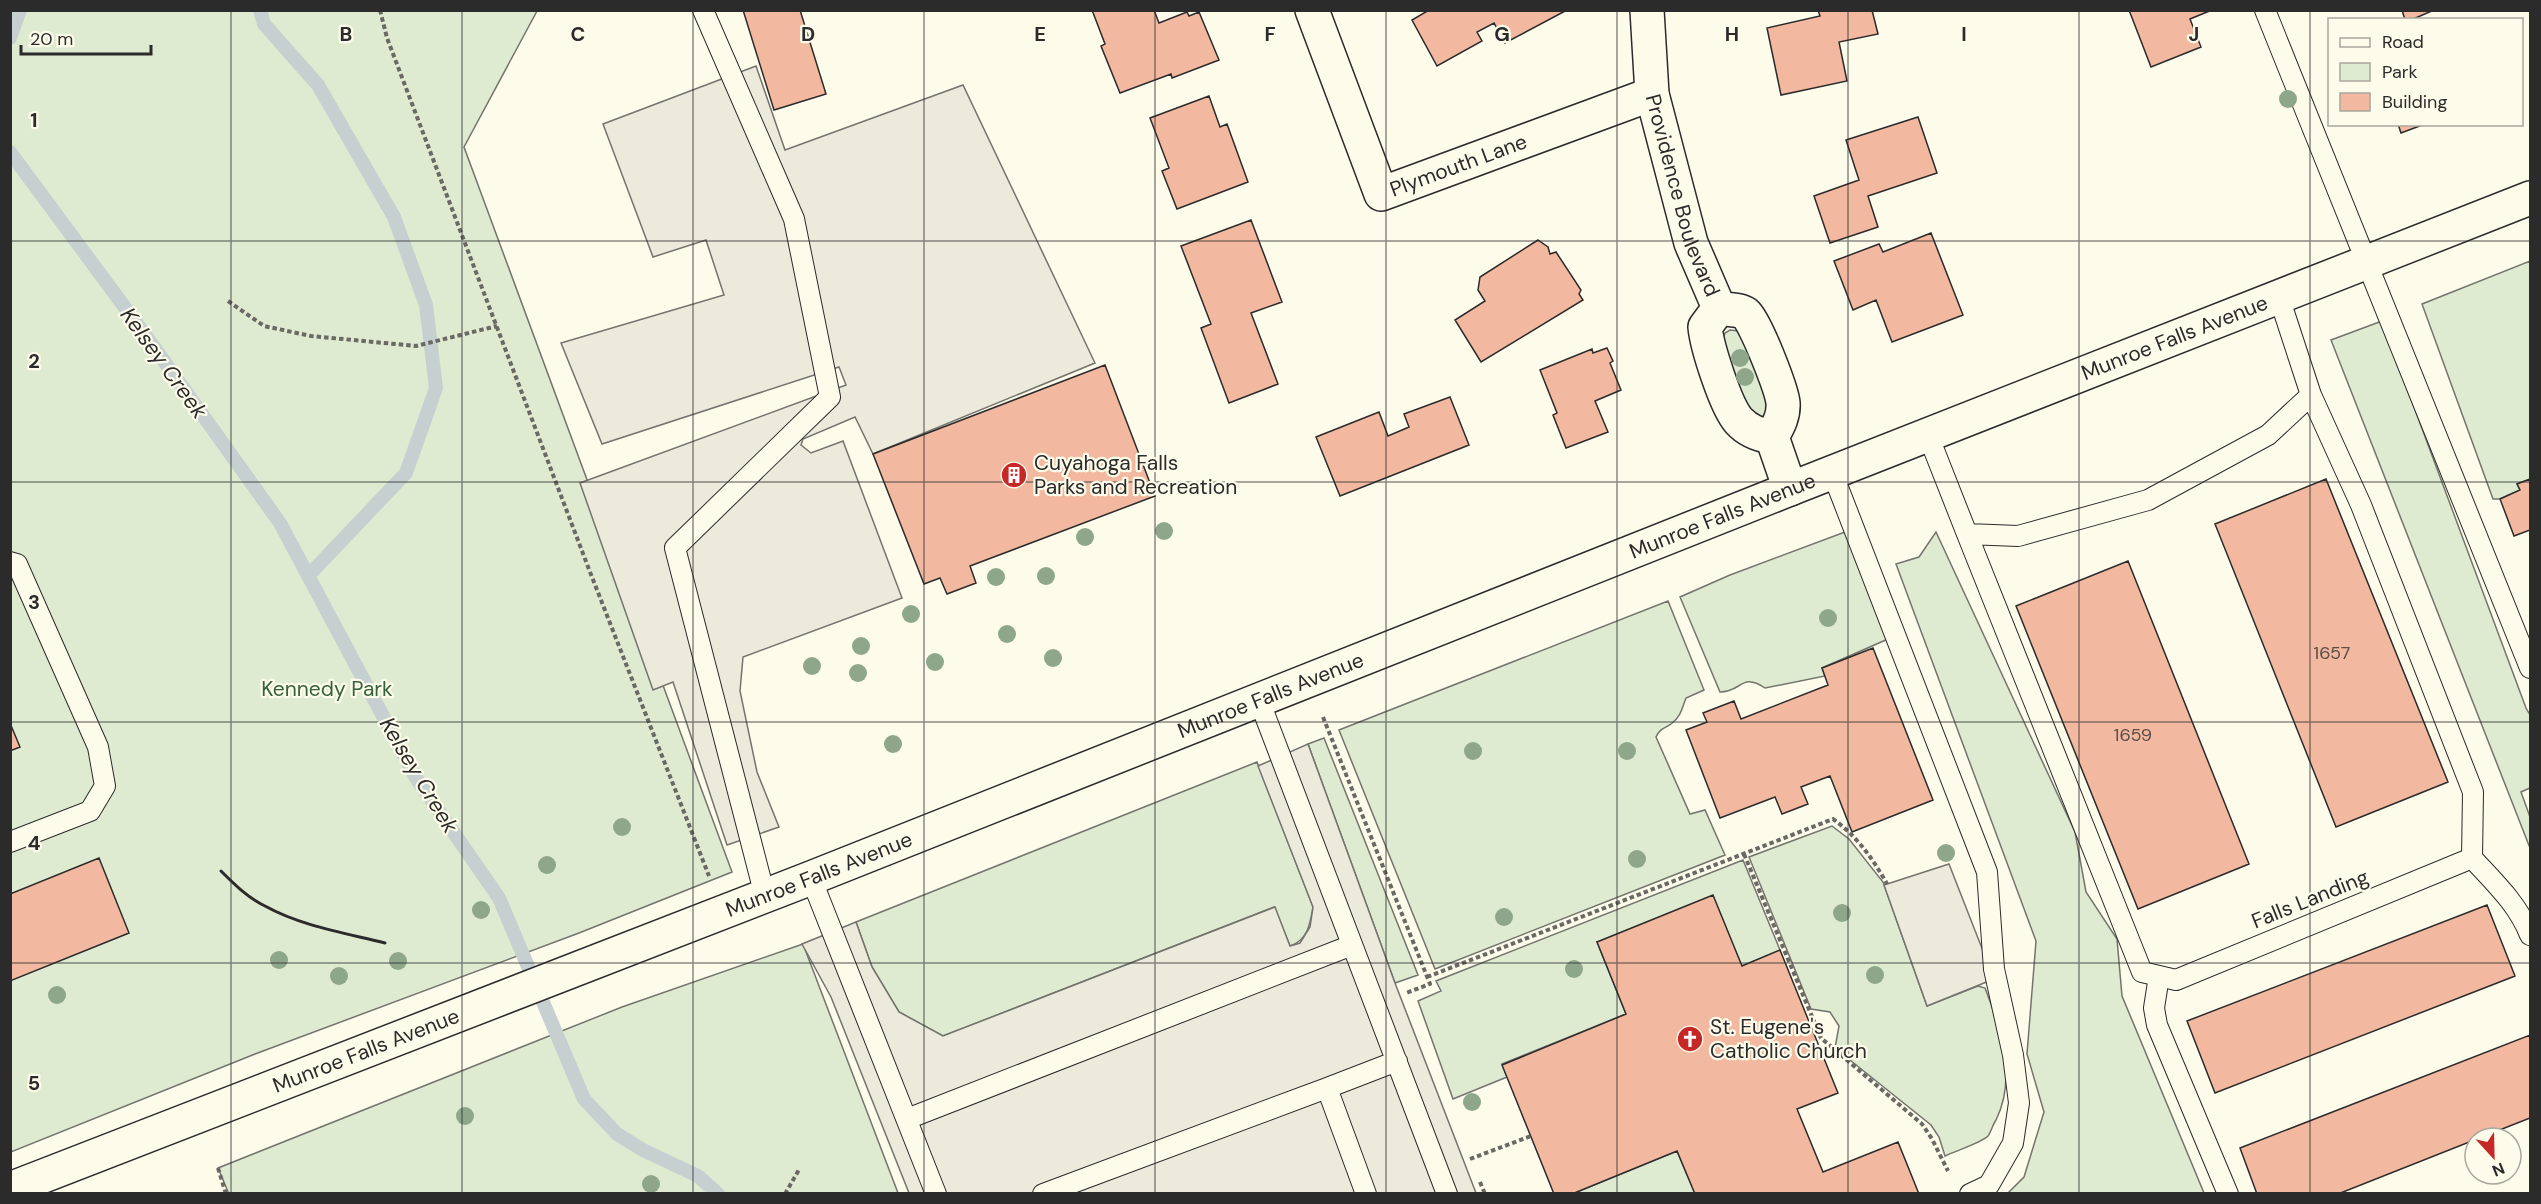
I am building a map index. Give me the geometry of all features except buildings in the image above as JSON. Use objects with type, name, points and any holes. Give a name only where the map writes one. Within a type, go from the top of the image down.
[{"type":"street","name":"Plymouth Lane","points":[[1312,10],[1381,194],[1652,94]]},
{"type":"street","name":"Providence Boulevard","points":[[1647,10],[1652,94],[1691,243],[1719,308],[1744,312],[1752,321],[1783,402],[1782,420],[1772,437]]},
{"type":"street","name":"Munroe Falls Avenue","points":[[10,1189],[811,878],[1832,472],[2530,198]]},
{"type":"street","points":[[1719,308],[1705,327],[1710,356],[1739,422],[1756,434],[1772,437],[1790,489]]},
{"type":"lane","points":[[703,10],[794,219],[830,397],[675,548],[765,896]]},
{"type":"lane","points":[[2265,10],[2530,668]]},
{"type":"lane","points":[[2279,297],[2311,395],[2361,505],[2473,792],[2472,858],[2511,900],[2524,918],[2530,935]]},
{"type":"lane","points":[[1967,534],[2018,536],[2148,500],[2268,435],[2311,395]]},
{"type":"lane","points":[[1928,435],[2142,972],[2159,976],[2154,1008],[2157,1025],[2228,1194]]},
{"type":"lane","points":[[1832,472],[1987,872],[1994,969],[2013,1055],[2019,1103],[2013,1143],[1989,1185],[1970,1194]]},
{"type":"lane","points":[[10,562],[16,564],[98,747],[105,786],[90,811],[10,842]]},
{"type":"lane","points":[[1259,700],[1447,1194]]},
{"type":"lane","name":"Falls Landing","points":[[2159,976],[2176,980],[2472,858]]},
{"type":"lane","points":[[811,878],[936,1194]]},
{"type":"lane","points":[[907,1119],[1352,945]]},
{"type":"lane","points":[[1043,1194],[1397,1061]]},
{"type":"lane","points":[[1327,1088],[1366,1194]]},
{"type":"path","points":[[380,10],[387,38],[723,912]]},
{"type":"path","points":[[228,301],[264,326],[311,336],[416,346],[497,326]]},
{"type":"path","points":[[1308,680],[1430,984],[1404,994],[1408,1005]]},
{"type":"path","points":[[1427,976],[1833,819],[1846,828],[1871,857],[1887,884]]},
{"type":"path","points":[[1744,854],[1821,1038],[1922,1124],[1950,1175]]},
{"type":"path","points":[[1470,1159],[1531,1136]]},
{"type":"path","points":[[1466,1148],[1474,1167]]},
{"type":"path","points":[[218,1168],[226,1194]]},
{"type":"path","points":[[785,1194],[800,1168]]},
{"type":"path","points":[[1478,1176],[1485,1194]]},
{"type":"green space","name":"Kennedy Park","points":[[11,11],[537,11],[464,147],[732,872],[579,933],[255,1054],[11,1152]]},
{"type":"green space","points":[[2530,261],[2530,479],[2517,484],[2520,490],[2500,499],[2493,499],[2422,304]]},
{"type":"green space","points":[[2382,321],[2530,715],[2530,788],[2521,792],[2530,817],[2530,848],[2331,340]]},
{"type":"green space","points":[[1730,330],[1739,331],[1744,336],[1771,409],[1769,419],[1752,420],[1722,342],[1725,333]]},
{"type":"green space","points":[[1845,532],[1888,639],[1822,668],[1825,676],[1765,688],[1746,682],[1733,689],[1720,692],[1680,597],[1730,575]]},
{"type":"green space","points":[[1936,532],[2075,832],[2086,892],[2117,939],[2122,996],[2204,1193],[2008,1193],[2024,1177],[2044,1112],[2027,1054],[2036,941],[1896,564],[1919,557]]},
{"type":"green space","points":[[1668,601],[1704,690],[1686,698],[1677,718],[1661,730],[1656,737],[1690,814],[1705,810],[1725,855],[1435,969],[1339,730]]},
{"type":"green space","points":[[1324,738],[1418,975],[1395,983],[1308,744]]},
{"type":"green space","points":[[1257,762],[1313,907],[1307,931],[1301,940],[1290,946],[1274,907],[943,1036],[899,1012],[872,967],[856,922]]},
{"type":"green space","points":[[1832,826],[1849,839],[1883,882],[1927,1006],[1978,986],[1985,988],[1991,1004],[2001,1037],[2006,1071],[2002,1104],[1985,1139],[1945,1156],[1939,1137],[1931,1125],[1835,1048],[1839,1026],[1830,1012],[1811,1009],[1749,857]]},
{"type":"green space","points":[[1743,860],[1780,950],[1742,966],[1597,942],[1626,1014],[1502,1064],[1507,1077],[1453,1099],[1418,1001],[1441,991],[1436,981]]},
{"type":"green space","points":[[803,944],[898,1193],[229,1194],[218,1168],[622,1007]]},
{"type":"green space","points":[[1677,1151],[1695,1193],[1572,1194]]},
{"type":"shaded area","points":[[756,66],[785,150],[963,85],[1095,363],[873,454],[855,417],[803,439],[801,445],[811,453],[843,441],[902,598],[743,657],[740,691],[757,772],[779,827],[727,845],[673,682],[653,690],[580,483],[846,385],[839,367],[602,444],[561,343],[724,295],[706,240],[653,257],[603,124]]},
{"type":"shaded area","points":[[1308,744],[1395,983],[1476,1193],[909,1193],[831,997],[802,944],[856,922],[872,967],[899,1012],[943,1036],[1275,907],[1290,946],[1300,943],[1310,927],[1313,907],[1258,766]]},
{"type":"shaded area","points":[[1949,864],[1994,979],[1927,1006],[1884,885]]},
{"type":"waterway","name":"Kelsey Creek","points":[[10,38],[20,10]]},
{"type":"waterway","points":[[260,10],[264,24],[318,85],[394,217],[426,305],[436,388],[406,473],[308,576]]},
{"type":"waterway","name":"Kelsey Creek","points":[[10,152],[280,523],[416,778],[499,898],[584,1099],[617,1134],[643,1150],[698,1176],[718,1194]]},
{"type":"wall","points":[[221,871],[247,895],[279,913],[324,928],[385,943]]},
{"type":"place","name":"Cuyahoga Falls Parks and Recreation","points":[[1014,475]]},
{"type":"place","name":"St. Eugene's Catholic Church","points":[[1690,1039]]}]
